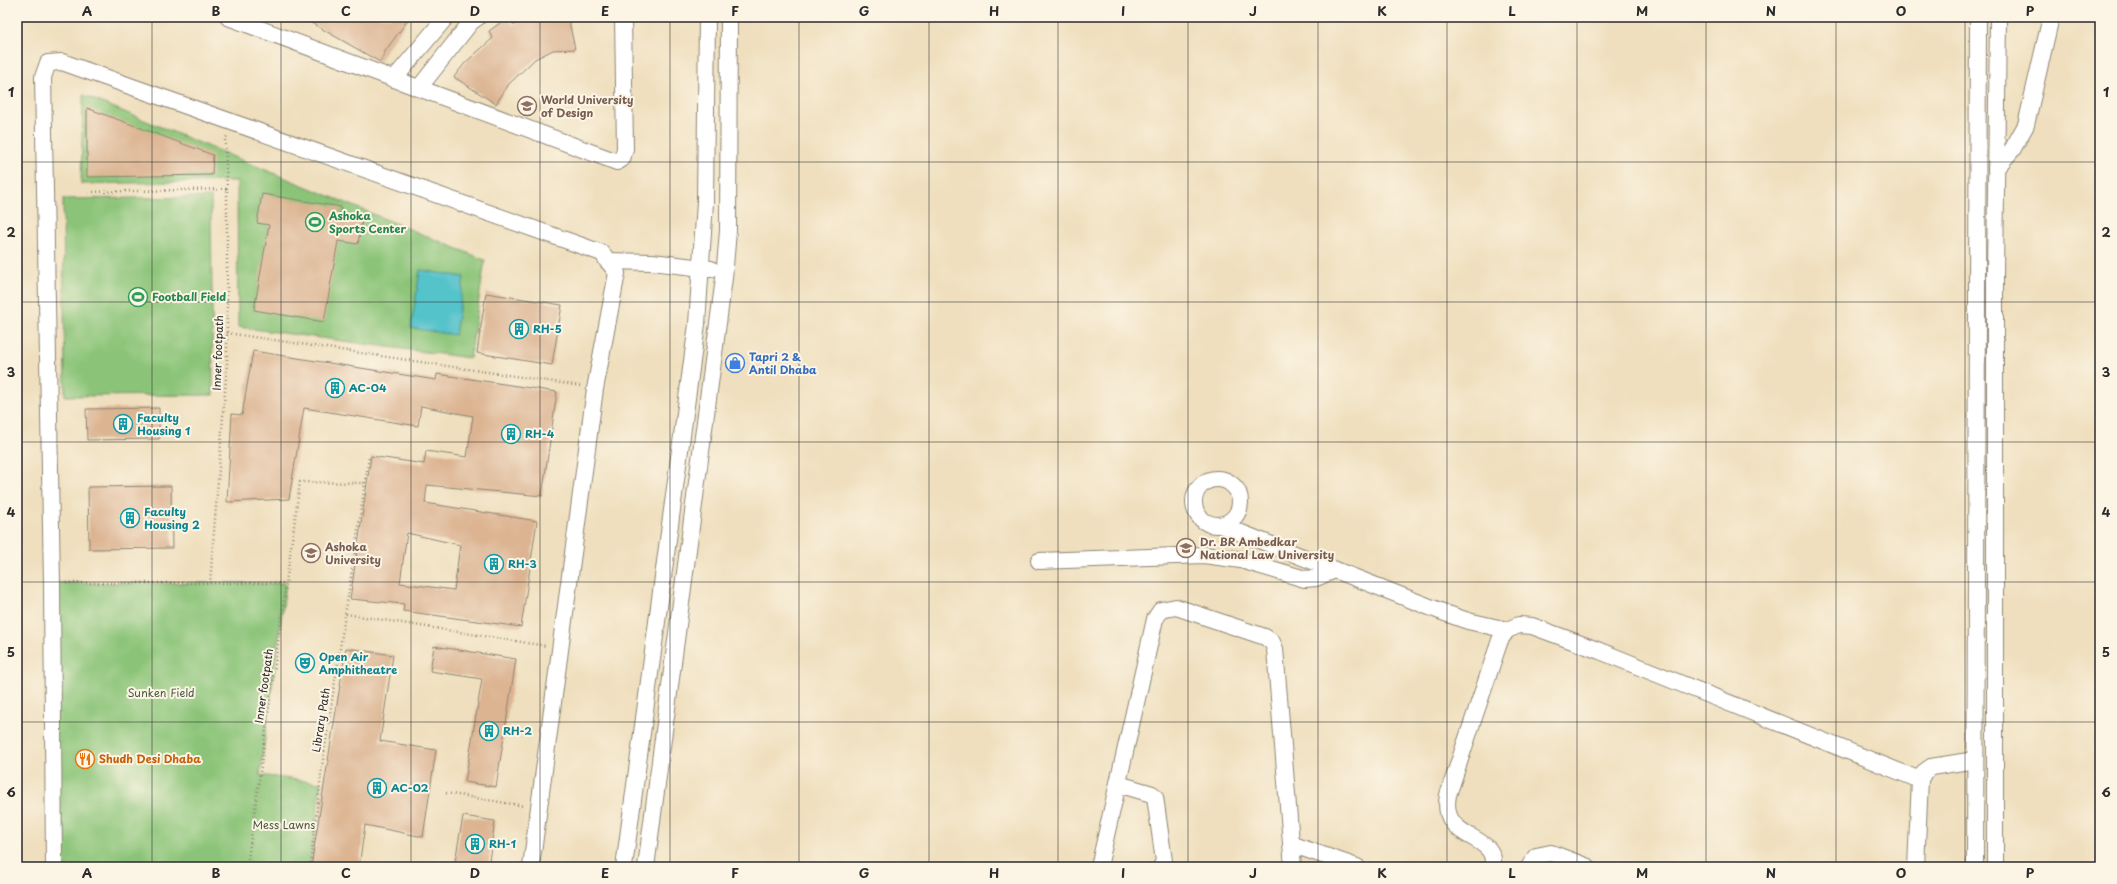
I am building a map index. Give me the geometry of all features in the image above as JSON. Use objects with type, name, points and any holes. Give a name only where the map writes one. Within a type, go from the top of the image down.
[{"type":"street","points":[[228,17],[618,162],[622,159],[625,149],[623,17]]},
{"type":"street","points":[[394,79],[446,17]]},
{"type":"street","points":[[419,88],[471,22],[478,17]]},
{"type":"street","points":[[624,867],[697,324],[702,268],[706,173],[707,17]]},
{"type":"street","points":[[646,867],[724,270],[728,224],[729,17]]},
{"type":"street","points":[[1975,867],[1978,17]]},
{"type":"street","points":[[1995,867],[1996,168],[1998,17]]},
{"type":"street","points":[[1996,168],[2012,150],[2026,125],[2050,17]]},
{"type":"street","points":[[54,867],[52,583],[43,77],[48,63],[62,62],[602,253],[617,273],[596,389],[531,867]]},
{"type":"street","points":[[608,261],[652,262],[724,270]]},
{"type":"street","points":[[1221,525],[1450,615],[1507,630]]},
{"type":"street","points":[[1039,561],[1204,555],[1241,560],[1306,579],[1316,578],[1335,570]]},
{"type":"street","points":[[1099,867],[1155,619],[1161,610],[1176,607],[1265,637],[1272,642],[1276,656],[1293,867]]},
{"type":"street","points":[[1493,867],[1494,859],[1492,851],[1457,829],[1448,817],[1446,806],[1448,795],[1500,640],[1507,630],[1519,625],[1532,626],[1593,648],[1920,780]]},
{"type":"street","points":[[1975,723],[1995,722]]},
{"type":"street","points":[[1916,867],[1920,780],[1924,772],[1931,767],[1975,760]]},
{"type":"street","points":[[1118,784],[1152,794],[1155,797],[1164,861],[1161,867]]},
{"type":"street","points":[[1291,844],[1357,867]]},
{"type":"street","points":[[1529,867],[1536,856],[1551,853],[1588,867]]},
{"type":"path","name":"Inner footpath","points":[[210,583],[227,365],[227,188],[224,140],[235,124]]},
{"type":"path","points":[[90,192],[227,188]]},
{"type":"path","points":[[227,333],[596,389]]},
{"type":"path","name":"Library Path","points":[[310,867],[322,767],[369,457]]},
{"type":"path","name":"Inner footpath","points":[[247,867],[300,482],[364,483]]},
{"type":"path","points":[[52,583],[286,583]]},
{"type":"path","points":[[346,614],[560,648]]},
{"type":"path","points":[[446,793],[538,809]]},
{"type":"green space","name":"Ashoka Sports Center","points":[[83,95],[485,260],[470,358],[238,327],[237,181],[81,184]]},
{"type":"green space","name":"Football Field","points":[[211,197],[213,395],[65,396],[63,199]]},
{"type":"green space","name":"Sunken Field","points":[[52,583],[286,583],[260,775],[321,783],[310,867],[54,867]]},
{"type":"water","points":[[420,270],[464,277],[455,335],[411,328]]},
{"type":"building","points":[[301,17],[410,17],[386,50],[380,62]]},
{"type":"building","points":[[527,17],[568,17],[575,49],[553,50],[535,59],[509,84],[496,104],[454,77],[465,63],[493,38],[489,31],[507,18],[514,25]]},
{"type":"building","points":[[87,108],[213,155],[212,175],[87,177]]},
{"type":"building","points":[[262,194],[341,207],[339,216],[362,220],[358,244],[338,241],[324,322],[254,310],[269,225],[257,223]]},
{"type":"building","name":"RH-5","points":[[486,293],[562,305],[552,365],[477,353]]},
{"type":"building","points":[[253,351],[436,380],[437,374],[557,392],[542,496],[427,485],[425,503],[537,521],[521,627],[403,611],[404,604],[350,599],[371,456],[424,464],[426,451],[467,457],[473,416],[421,406],[418,426],[304,408],[289,499],[227,502],[232,414],[242,415]],"holes":[[[407,533],[460,545],[454,590],[400,583]]]},
{"type":"building","name":"Faculty Housing 1","points":[[159,408],[159,439],[87,440],[86,409]]},
{"type":"building","name":"Faculty Housing 2","points":[[171,486],[172,548],[89,549],[88,487]]},
{"type":"building","name":"RH-2","points":[[434,646],[516,659],[496,787],[465,782],[482,679],[430,671]]},
{"type":"building","name":"AC-02","points":[[346,648],[393,655],[380,741],[436,750],[423,837],[365,825],[359,867],[311,867]]},
{"type":"building","name":"RH-1","points":[[463,816],[495,821],[488,867],[454,867]]},
{"type":"place","name":"World University of Design","points":[[527,106]]},
{"type":"place","name":"Ashoka Sports Center","points":[[315,222]]},
{"type":"place","name":"Football Field","points":[[138,297]]},
{"type":"place","name":"RH-5","points":[[519,329]]},
{"type":"place","name":"Tapri 2 & Antil Dhaba","points":[[735,363]]},
{"type":"place","name":"AC-04","points":[[335,388]]},
{"type":"place","name":"Faculty Housing 1","points":[[123,424]]},
{"type":"place","name":"RH-4","points":[[511,434]]},
{"type":"place","name":"Faculty Housing 2","points":[[130,518]]},
{"type":"place","name":"Dr. BR Ambedkar National Law University","points":[[1186,548]]},
{"type":"place","name":"Ashoka University","points":[[311,553]]},
{"type":"place","name":"RH-3","points":[[494,564]]},
{"type":"place","name":"Open Air Amphitheatre","points":[[305,663]]},
{"type":"place","name":"RH-2","points":[[489,731]]},
{"type":"place","name":"Shudh Desi Dhaba","points":[[85,759]]},
{"type":"place","name":"AC-02","points":[[377,788]]},
{"type":"place","name":"RH-1","points":[[475,844]]},
{"type":"park label","name":"Mess Lawns","points":[[284,825]]}]
